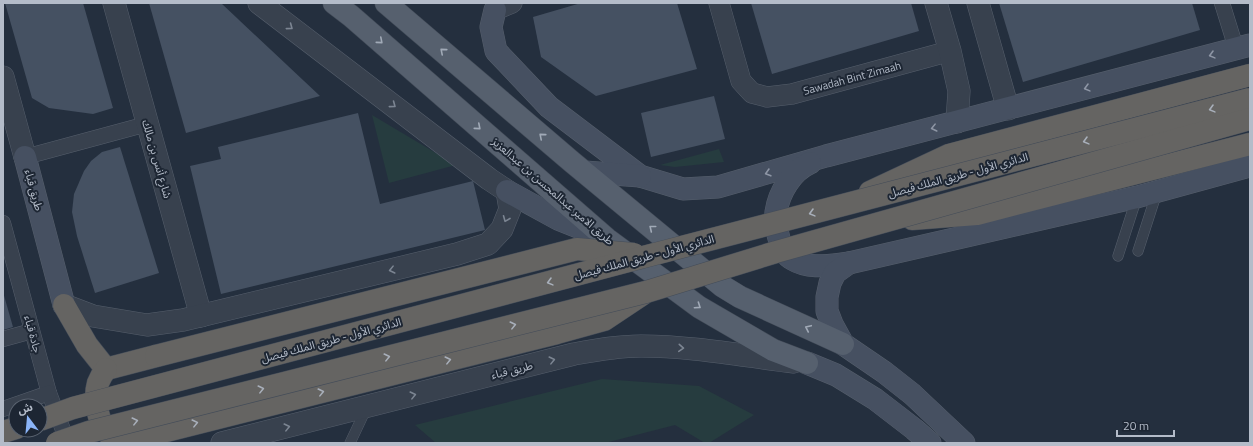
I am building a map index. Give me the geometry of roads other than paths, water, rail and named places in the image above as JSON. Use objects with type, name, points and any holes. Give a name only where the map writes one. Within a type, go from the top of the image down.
[{"type":"highway","points":[[845,204],[949,155],[1250,74]]},
{"type":"highway","name":"الدائري الأول - طريق الملك فيصل","points":[[48,417],[81,406],[651,255],[1250,99]]},
{"type":"highway","points":[[58,443],[89,432],[646,292],[776,252],[1250,118]]},
{"type":"highway","points":[[884,222],[977,214],[1250,144]]},
{"type":"highway","points":[[646,292],[604,320],[119,442],[107,432],[103,426],[97,403],[96,393],[98,381],[106,369],[577,249],[651,255]]},
{"type":"highway","points":[[64,305],[87,345],[106,369]]},
{"type":"main road","name":"طريق الامير عبدالمحسن بن عبدالعزيز","points":[[334,3],[351,16],[607,239],[699,307],[773,350],[836,375],[875,399],[930,443]]},
{"type":"main road","points":[[386,3],[578,167],[722,286],[740,296],[843,344],[884,372],[912,394],[964,443]]},
{"type":"main road","points":[[504,7],[491,27],[496,51],[549,107],[640,176]]},
{"type":"main road","points":[[578,167],[640,176],[684,189],[718,187],[826,156],[1243,47]]},
{"type":"main road","points":[[555,112],[578,167]]},
{"type":"main road","points":[[826,156],[808,164],[792,176],[781,193],[776,212],[777,231],[783,250],[790,258],[814,267],[849,263],[1137,197],[1250,166]]},
{"type":"main road","name":"طريق قباء","points":[[25,157],[64,305]]},
{"type":"main road","points":[[507,191],[558,219],[607,239]]},
{"type":"main road","points":[[843,344],[827,311],[827,297],[830,283],[835,273],[849,263]]},
{"type":"street","name":"شارع أنس بن مالك","points":[[114,3],[201,316]]},
{"type":"street","points":[[64,305],[93,316],[148,325],[183,320],[457,254],[488,244],[502,229],[510,210],[507,191],[489,179],[259,3]]},
{"type":"street","name":"Sawadah Bint Zimaah","points":[[719,3],[741,81],[752,92],[767,97],[792,94],[950,51]]},
{"type":"street","points":[[936,3],[950,51],[959,91],[957,122]]},
{"type":"street","points":[[978,3],[1008,109]]},
{"type":"street","points":[[1222,3],[1243,47]]},
{"type":"street","name":"طريق قباء","points":[[3,77],[25,157]]},
{"type":"street","points":[[25,157],[147,124]]},
{"type":"street","name":"جادة قباء","points":[[3,223],[49,393],[68,443]]},
{"type":"street","points":[[3,340],[32,331]]},
{"type":"street","name":"طريق قباء","points":[[222,443],[574,354],[606,348],[641,346],[682,348],[807,363]]},
{"type":"street","points":[[3,409],[49,393]]},
{"type":"lane","points":[[1138,251],[1158,192]]},
{"type":"lane","points":[[1118,256],[1137,197]]},
{"type":"lane","points":[[350,443],[366,407]]}]
